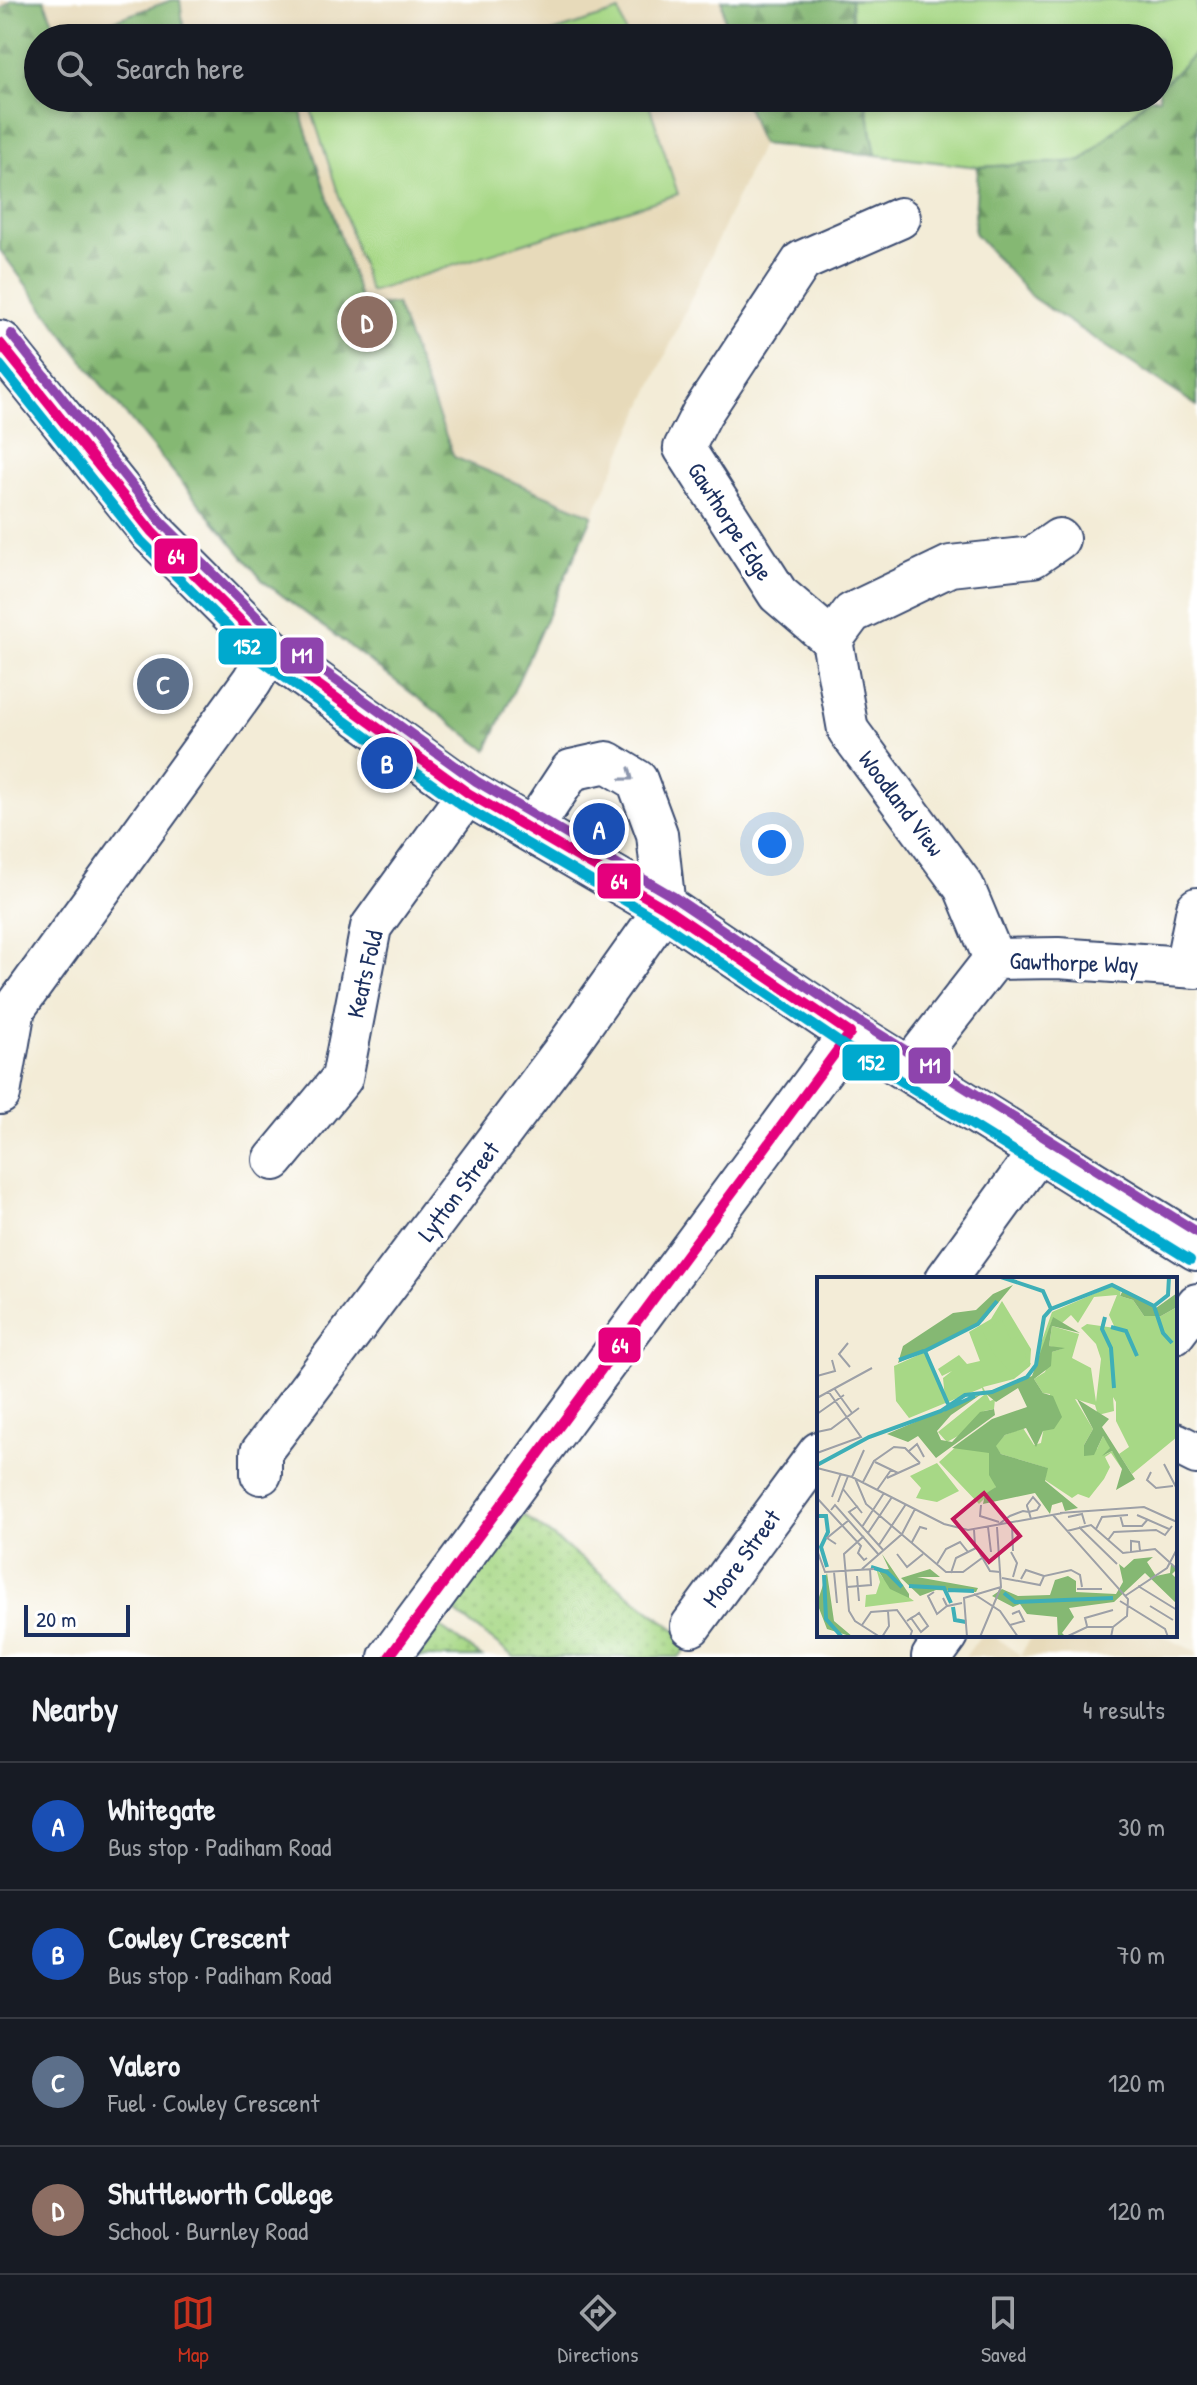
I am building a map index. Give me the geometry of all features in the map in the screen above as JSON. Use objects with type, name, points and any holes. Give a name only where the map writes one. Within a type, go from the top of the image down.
[{"type":"main road","points":[[0,343],[152,532],[270,650],[468,793],[665,908],[850,1033],[1197,1248]]},
{"type":"street","name":"Gawthorpe Edge","points":[[832,640],[778,594],[684,448],[702,413],[802,261],[900,218]]},
{"type":"street","points":[[832,640],[852,613],[950,566],[1033,557],[1059,539]]},
{"type":"street","name":"Woodland View","points":[[832,640],[848,730],[964,887],[994,959]]},
{"type":"street","points":[[0,1092],[15,1008],[252,681],[270,650]]},
{"type":"street","points":[[532,829],[571,770],[607,762],[637,780],[657,834],[665,908]]},
{"type":"street","name":"Keats Fold","points":[[274,1160],[342,1078],[371,927],[468,793]]},
{"type":"street","name":"Lytton Street","points":[[261,1474],[261,1452],[564,1050],[665,908]]},
{"type":"street","points":[[1191,968],[1197,908]]},
{"type":"street","name":"Gawthorpe Way","points":[[909,1068],[994,959],[1058,958],[1191,968]]},
{"type":"street","points":[[389,1657],[850,1033]]},
{"type":"street","points":[[947,1277],[1039,1151]]},
{"type":"street","points":[[1177,1330],[1197,1304]]},
{"type":"street","points":[[1177,1444],[1197,1454]]},
{"type":"street","name":"Moore Street","points":[[691,1626],[817,1455]]},
{"type":"street","points":[[932,1657],[947,1637]]},
{"type":"shaded area","points":[[0,0],[722,0],[725,24],[24,24],[24,112],[749,112],[761,144],[487,750],[263,581],[99,382],[0,250]]},
{"type":"shaded area","points":[[980,1637],[995,1637],[1020,1655],[1032,1637],[1164,1637],[1197,1652],[1197,1657],[965,1657]]},
{"type":"green space","points":[[12,0],[44,0],[54,24],[24,24],[24,112],[301,112],[363,307],[396,304],[454,457],[593,515],[487,750],[263,581],[99,382],[0,250],[0,10]]},
{"type":"green space","points":[[172,0],[180,0],[183,24],[103,24]]},
{"type":"green space","points":[[722,0],[851,0],[852,24],[725,24]]},
{"type":"green space","points":[[851,0],[1197,0],[1197,52],[1173,75],[1173,24],[852,24]]},
{"type":"green space","points":[[619,11],[623,24],[578,24]]},
{"type":"green space","points":[[1197,52],[1197,406],[1033,298],[974,233],[978,167],[1082,161],[1134,112],[1173,112],[1173,75]]},
{"type":"green space","points":[[312,112],[652,112],[678,194],[370,292]]},
{"type":"green space","points":[[749,112],[868,112],[876,155],[761,144]]},
{"type":"green space","points":[[868,112],[1134,112],[1082,161],[978,167],[876,155]]},
{"type":"green space","points":[[524,1515],[691,1642],[679,1657],[514,1657],[452,1610]]},
{"type":"green space","points":[[440,1627],[482,1657],[418,1657]]},
{"type":"transit line","name":"M1","points":[[11,334],[162,523],[279,639],[476,781],[672,896],[858,1021],[1197,1232]]},
{"type":"transit line","name":"64","points":[[0,343],[152,532],[270,650],[468,793],[665,908],[850,1033]]},
{"type":"transit line","name":"152","points":[[0,365],[141,541],[262,661],[461,805],[658,920],[843,1045],[1190,1260]]},
{"type":"transit line","name":"64","points":[[389,1657],[850,1033]]},
{"type":"place","name":"Shuttleworth College","points":[[367,322]]},
{"type":"place","name":"Valero","points":[[163,684]]},
{"type":"place","name":"Cowley Crescent","points":[[387,763]]},
{"type":"place","name":"Whitegate","points":[[599,829]]}]
